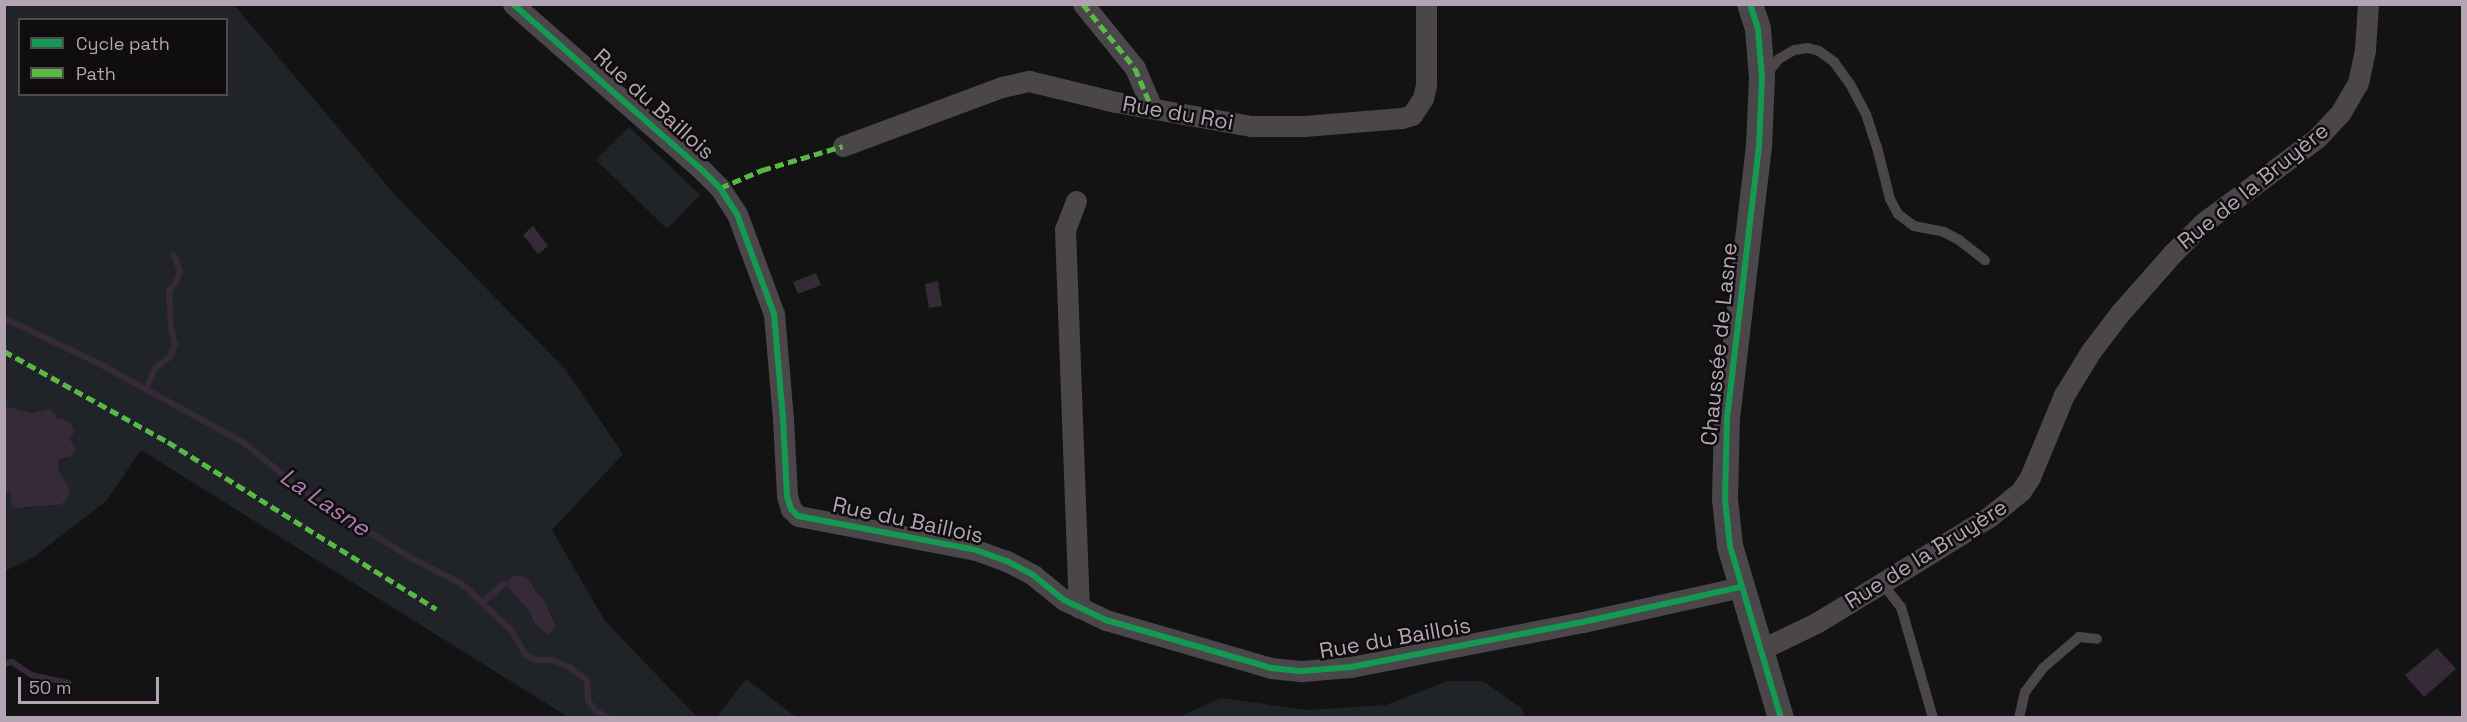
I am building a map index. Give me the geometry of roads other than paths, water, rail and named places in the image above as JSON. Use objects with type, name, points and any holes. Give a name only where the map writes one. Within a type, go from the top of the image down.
[{"type":"street","name":"Rue du Baillois","points":[[513,4],[703,171],[720,188],[737,214],[774,314],[787,496],[791,509],[798,516],[976,550],[1008,561],[1033,575],[1064,600],[1106,620],[1271,668],[1311,671],[1351,668],[1715,595],[1741,586]]},
{"type":"street","points":[[1083,4],[1135,68],[1152,108]]},
{"type":"street","name":"Rue du Roi","points":[[843,146],[1002,87],[1029,81],[1152,108],[1251,126],[1304,126],[1402,118],[1412,115],[1420,106],[1426,85],[1426,4]]},
{"type":"street","name":"Chaussée de Lasne","points":[[1750,4],[1758,29],[1762,78],[1759,146],[1724,456],[1725,499],[1730,546],[1781,717]]},
{"type":"street","name":"Rue de la Bruyère","points":[[1760,650],[1816,623],[2010,503],[2030,477],[2064,395],[2076,374],[2120,313],[2202,223],[2317,138],[2341,112],[2358,83],[2365,49],[2368,4]]},
{"type":"street","points":[[1076,201],[1065,229],[1078,608]]},
{"type":"lane","points":[[1762,78],[1779,59],[1794,50],[1808,48],[1819,51],[1834,62],[1850,84],[1866,114],[1890,199],[1899,214],[1914,226],[1944,232],[1959,240],[1985,260]]},
{"type":"lane","points":[[1882,583],[1901,608],[1933,717]]},
{"type":"lane","points":[[2019,717],[2025,692],[2043,668],[2079,637],[2097,639]]},
{"type":"waterway","points":[[146,390],[155,368],[170,357],[175,344],[171,328],[169,290],[176,283],[180,271],[174,255]]},
{"type":"waterway","name":"La Lasne","points":[[4,318],[98,363],[244,443],[302,490],[413,559],[462,584],[511,630],[526,655],[536,660],[552,660],[569,667],[587,680],[588,701],[596,711],[609,718]]},
{"type":"waterway","points":[[483,602],[504,584]]},
{"type":"waterway","points":[[4,664],[12,662],[31,675],[68,683]]}]
